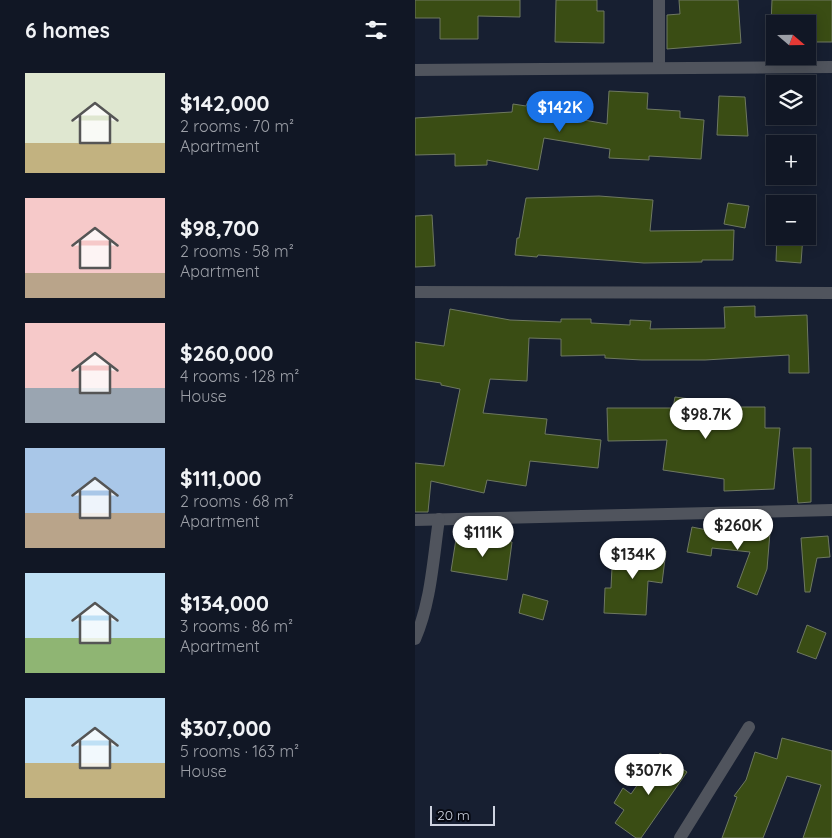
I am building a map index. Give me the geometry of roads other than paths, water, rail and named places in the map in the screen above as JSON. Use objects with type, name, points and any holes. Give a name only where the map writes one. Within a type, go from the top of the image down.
[{"type":"street","points":[[659,0],[659,68]]},
{"type":"street","points":[[415,70],[832,67]]},
{"type":"street","points":[[415,292],[832,293]]},
{"type":"street","points":[[415,520],[832,510]]},
{"type":"street","points":[[415,640],[423,621],[428,601],[439,520]]},
{"type":"street","points":[[680,838],[749,727]]}]
